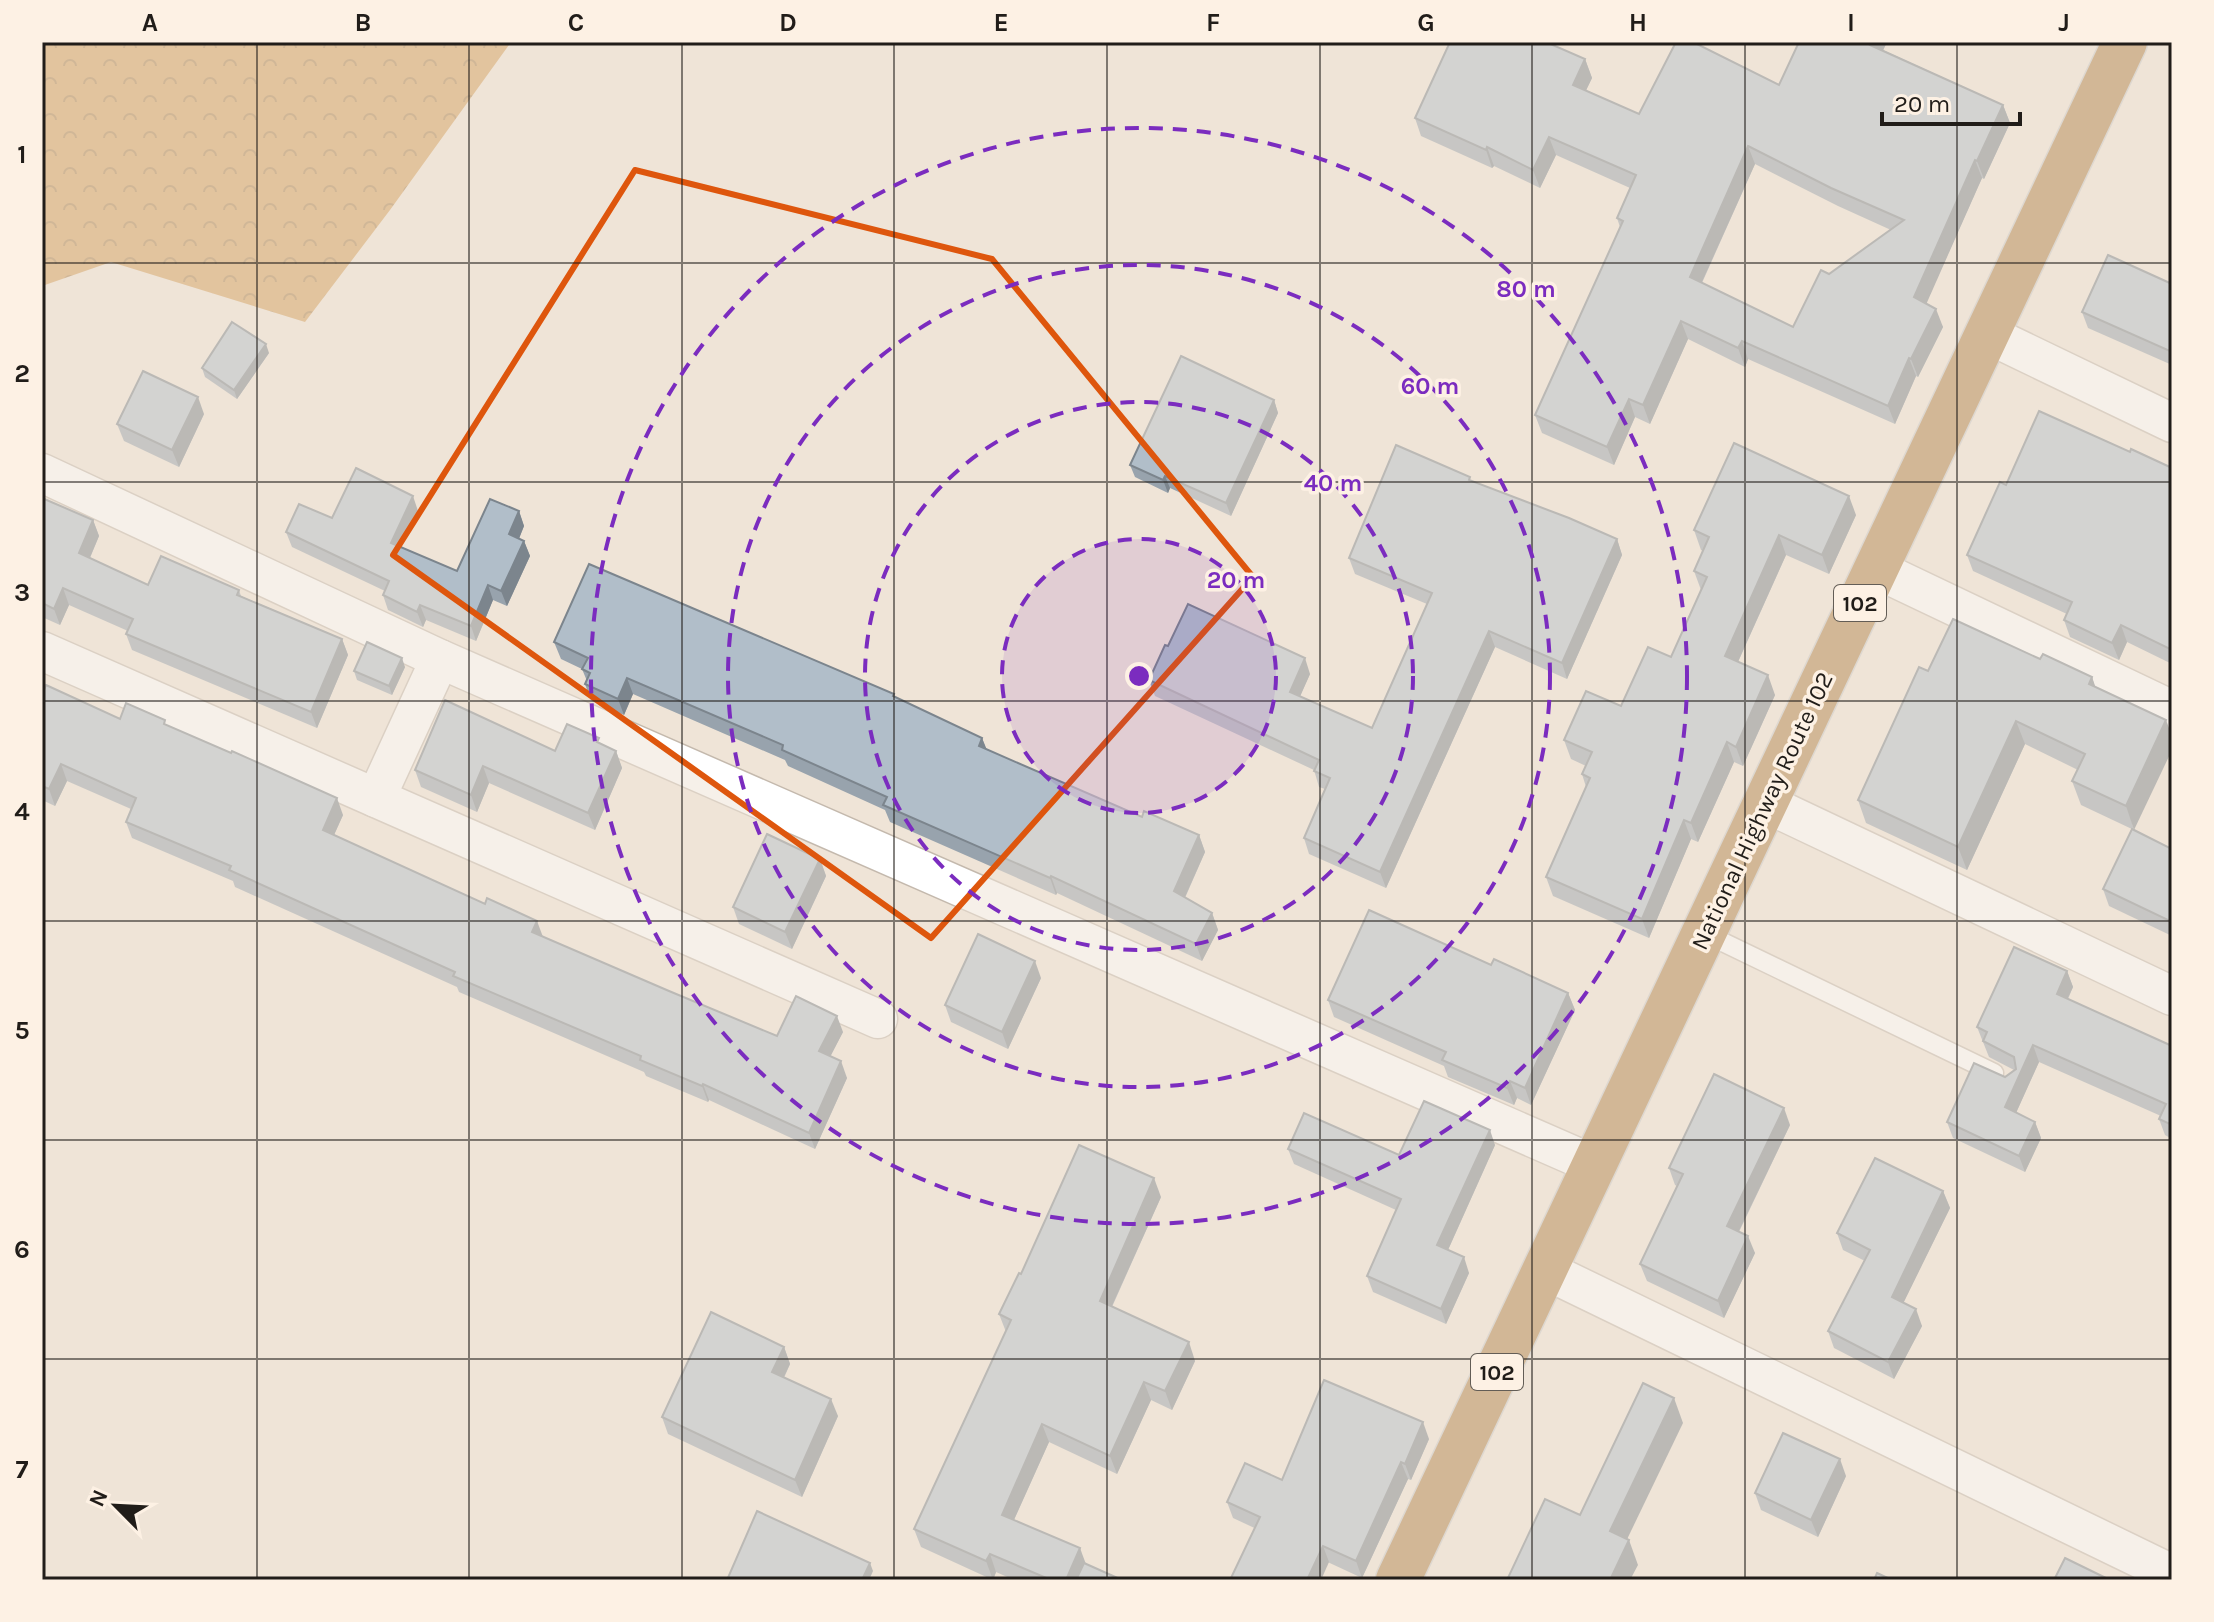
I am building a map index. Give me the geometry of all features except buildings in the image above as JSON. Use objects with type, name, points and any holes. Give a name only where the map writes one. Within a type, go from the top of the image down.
[{"type":"highway","name":"National Highway Route 102","points":[[1398,1580],[2125,42]]},
{"type":"street","points":[[1987,334],[2172,423]]},
{"type":"street","points":[[42,473],[440,659],[1595,1165]]},
{"type":"street","points":[[1876,569],[2172,710]]},
{"type":"street","points":[[42,651],[878,1019]]},
{"type":"street","points":[[376,798],[440,659]]},
{"type":"street","points":[[1765,803],[2172,996]]},
{"type":"street","points":[[1545,1270],[2172,1574]]},
{"type":"lane","points":[[1704,933],[2011,1081]]},
{"type":"highlighted area","points":[[635,170],[992,259],[1253,577],[931,938],[393,555]]},
{"type":"green space","points":[[42,42],[511,42],[305,322],[111,262],[42,286]]}]
